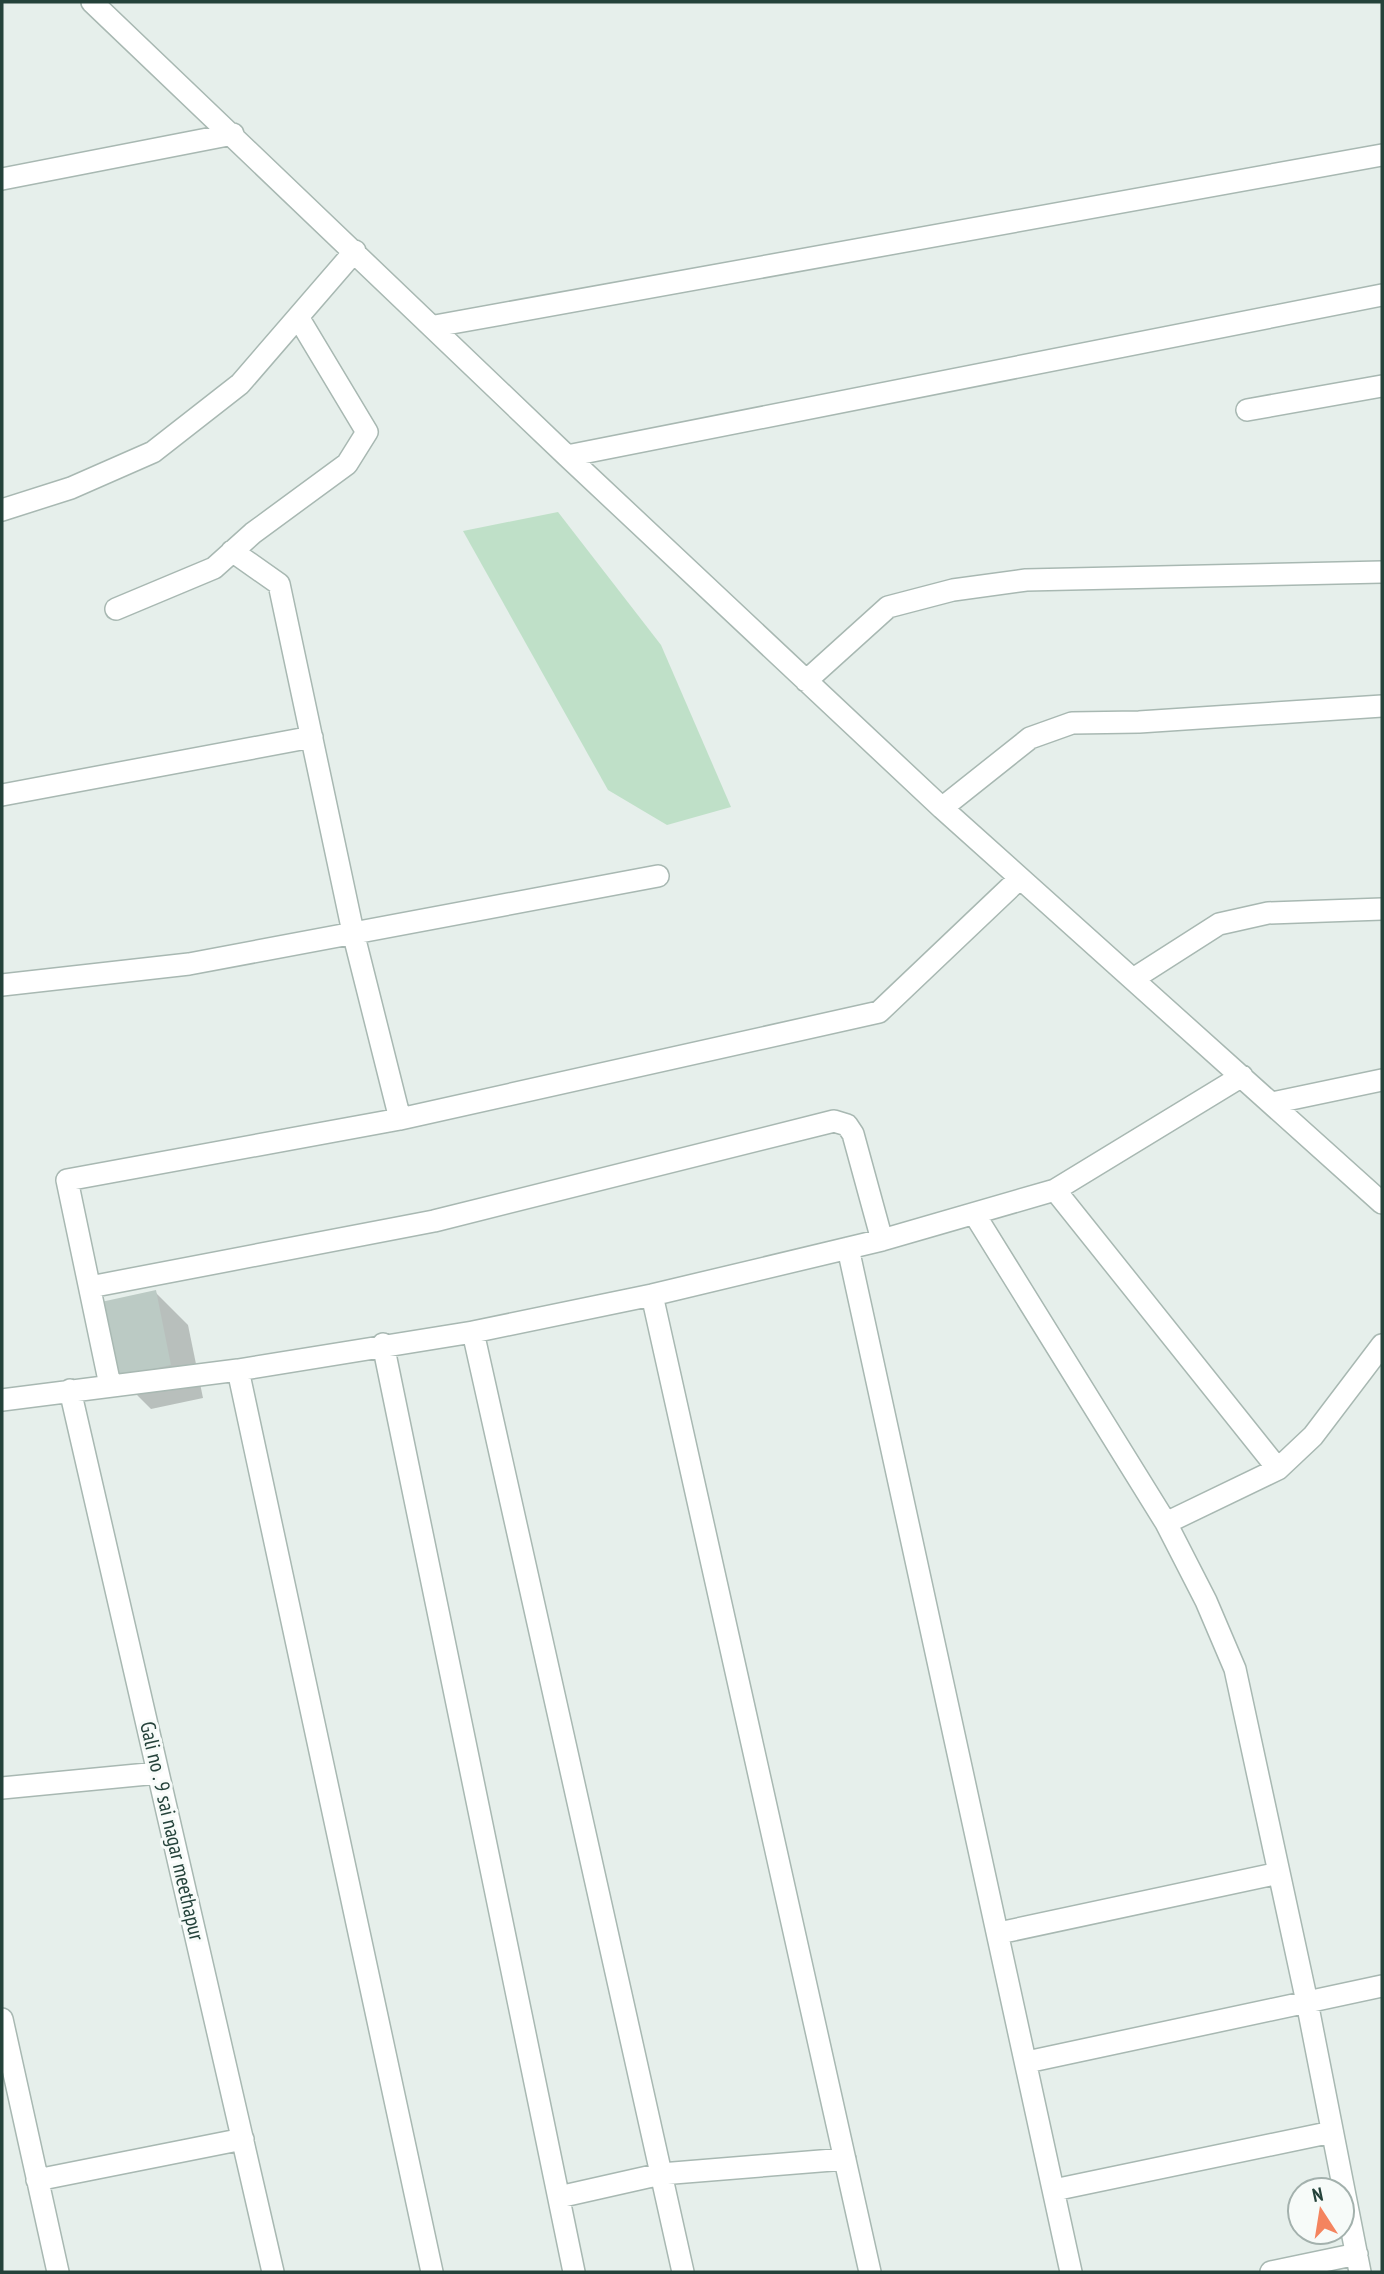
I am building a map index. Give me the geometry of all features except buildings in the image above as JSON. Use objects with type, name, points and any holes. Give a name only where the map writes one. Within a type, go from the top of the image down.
[{"type":"street","points":[[92,2],[806,681],[1020,878],[1382,1203]]},
{"type":"street","points":[[2,179],[233,134]]},
{"type":"street","points":[[435,326],[1382,155]]},
{"type":"street","points":[[2,510],[71,488],[153,452],[240,384],[355,251]]},
{"type":"street","points":[[567,456],[1382,295]]},
{"type":"street","points":[[116,609],[214,568],[232,551],[347,464],[367,432],[298,317]]},
{"type":"street","points":[[1247,410],[1382,386]]},
{"type":"street","points":[[232,551],[279,584],[353,932],[400,1119]]},
{"type":"street","points":[[806,681],[888,607],[953,590],[1026,580],[1382,572]]},
{"type":"street","points":[[943,808],[1030,737],[1072,723],[1139,722],[1382,706]]},
{"type":"street","points":[[2,795],[312,737]]},
{"type":"street","points":[[2,985],[189,964],[658,876]]},
{"type":"street","points":[[110,1385],[67,1180],[400,1119],[879,1012],[1020,878]]},
{"type":"street","points":[[1133,979],[1219,924],[1269,913],[1382,909]]},
{"type":"street","points":[[2,1400],[239,1370],[473,1332],[652,1295],[881,1240],[1055,1190],[1242,1076]]},
{"type":"street","points":[[1272,1103],[1382,1080]]},
{"type":"street","points":[[90,1287],[435,1221],[834,1121],[847,1125],[853,1133],[881,1240]]},
{"type":"street","points":[[1055,1190],[1278,1469]]},
{"type":"street","points":[[975,1215],[1166,1523],[1206,1601],[1235,1669],[1307,2002],[1359,2263],[1271,2272]]},
{"type":"street","points":[[848,1248],[1071,2272]]},
{"type":"street","points":[[652,1295],[870,2272]]},
{"type":"street","points":[[473,1332],[683,2272]]},
{"type":"street","points":[[383,1345],[575,2272]]},
{"type":"street","points":[[1166,1523],[1278,1469],[1313,1436],[1382,1345]]},
{"type":"street","points":[[239,1370],[432,2272]]},
{"type":"street","name":"Gali no . 9 sai nagar meethapur","points":[[70,1390],[273,2272]]},
{"type":"street","points":[[2,1788],[158,1773]]},
{"type":"street","points":[[999,1933],[1279,1873]]},
{"type":"street","points":[[1027,2062],[1382,1986]]},
{"type":"street","points":[[2,2019],[58,2272]]},
{"type":"street","points":[[1054,2190],[1332,2132]]},
{"type":"street","points":[[37,2180],[243,2139]]},
{"type":"street","points":[[559,2197],[661,2174],[845,2159]]},
{"type":"green space","points":[[558,512],[661,645],[731,807],[667,825],[608,790],[463,531]]}]
